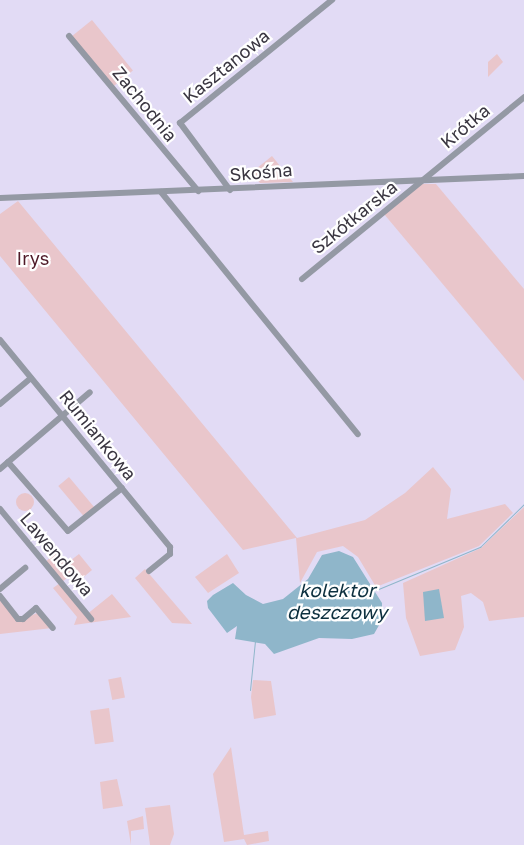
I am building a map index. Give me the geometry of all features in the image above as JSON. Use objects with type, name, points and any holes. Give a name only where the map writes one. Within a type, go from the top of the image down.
[{"type":"street","name":"Kasztanowa","points":[[230,190],[180,123],[332,0]]},
{"type":"street","name":"Zachodnia","points":[[69,36],[198,191]]},
{"type":"street","name":"Krótka","points":[[424,178],[524,97]]},
{"type":"street","name":"Skośna","points":[[0,198],[230,190],[424,178],[524,176]]},
{"type":"street","name":"Szkółkarska","points":[[302,279],[424,178]]},
{"type":"street","points":[[161,192],[358,434]]},
{"type":"street","name":"Rumiankowa","points":[[0,340],[171,550],[170,554],[148,571]]},
{"type":"street","points":[[0,404],[31,378]]},
{"type":"street","points":[[0,469],[90,392]]},
{"type":"street","points":[[8,462],[68,531],[122,488]]},
{"type":"street","name":"Lawendowa","points":[[0,509],[90,619]]},
{"type":"street","points":[[0,589],[25,568]]},
{"type":"street","points":[[0,596],[18,619],[23,619],[36,608],[53,628]]},
{"type":"green space","points":[[92,20],[133,71],[113,87],[72,36]]},
{"type":"green space","points":[[497,54],[503,62],[488,77],[488,62]]},
{"type":"green space","points":[[272,156],[293,182],[260,183],[251,173]]},
{"type":"green space","points":[[422,184],[436,184],[524,289],[524,381],[384,214]]},
{"type":"green space","name":"Irys","points":[[18,201],[297,538],[365,520],[405,493],[433,467],[451,489],[447,519],[505,504],[513,513],[479,546],[376,587],[358,557],[343,546],[317,552],[300,583],[296,538],[243,550],[0,256],[0,214]]},
{"type":"green space","points":[[69,477],[94,507],[83,516],[58,486]]},
{"type":"green space","points":[[25,493],[31,496],[34,502],[31,508],[25,511],[19,508],[16,502],[19,496]]},
{"type":"green space","points":[[524,507],[524,617],[489,621],[483,602],[471,593],[461,596],[464,627],[455,650],[420,656],[406,618],[403,583],[481,548]]},
{"type":"green space","points":[[56,553],[66,564],[79,554],[92,570],[79,581],[73,573],[62,582],[45,562]]},
{"type":"green space","points":[[227,554],[239,573],[208,593],[195,577]]},
{"type":"green space","points":[[145,569],[192,624],[172,623],[135,578]]},
{"type":"green space","points":[[60,583],[86,615],[112,594],[131,617],[74,625],[77,617],[53,588]]},
{"type":"green space","points":[[0,599],[19,621],[37,613],[52,628],[0,634]]},
{"type":"green space","points":[[121,677],[125,698],[112,700],[108,679]]},
{"type":"green space","points":[[253,680],[271,681],[276,715],[254,719],[251,697]]},
{"type":"green space","points":[[109,708],[114,742],[95,744],[90,711]]},
{"type":"green space","points":[[231,747],[244,835],[268,831],[269,841],[247,845],[244,839],[224,842],[213,774]]},
{"type":"green space","points":[[117,779],[123,806],[103,809],[100,782]]},
{"type":"green space","points":[[170,805],[174,834],[170,845],[150,845],[145,808]]},
{"type":"green space","points":[[143,816],[144,829],[131,831],[131,845],[127,821]]},
{"type":"water","name":"kolektor deszczowy","points":[[339,551],[353,557],[382,603],[382,620],[374,634],[352,639],[319,638],[274,654],[265,644],[235,639],[237,626],[227,633],[208,608],[207,601],[213,595],[233,583],[246,595],[263,604],[283,599],[308,579],[322,555]]},
{"type":"water","points":[[439,589],[444,618],[425,621],[423,592]]},
{"type":"waterway","points":[[376,590],[480,547],[524,504]]},
{"type":"waterway","points":[[250,690],[255,641]]}]
